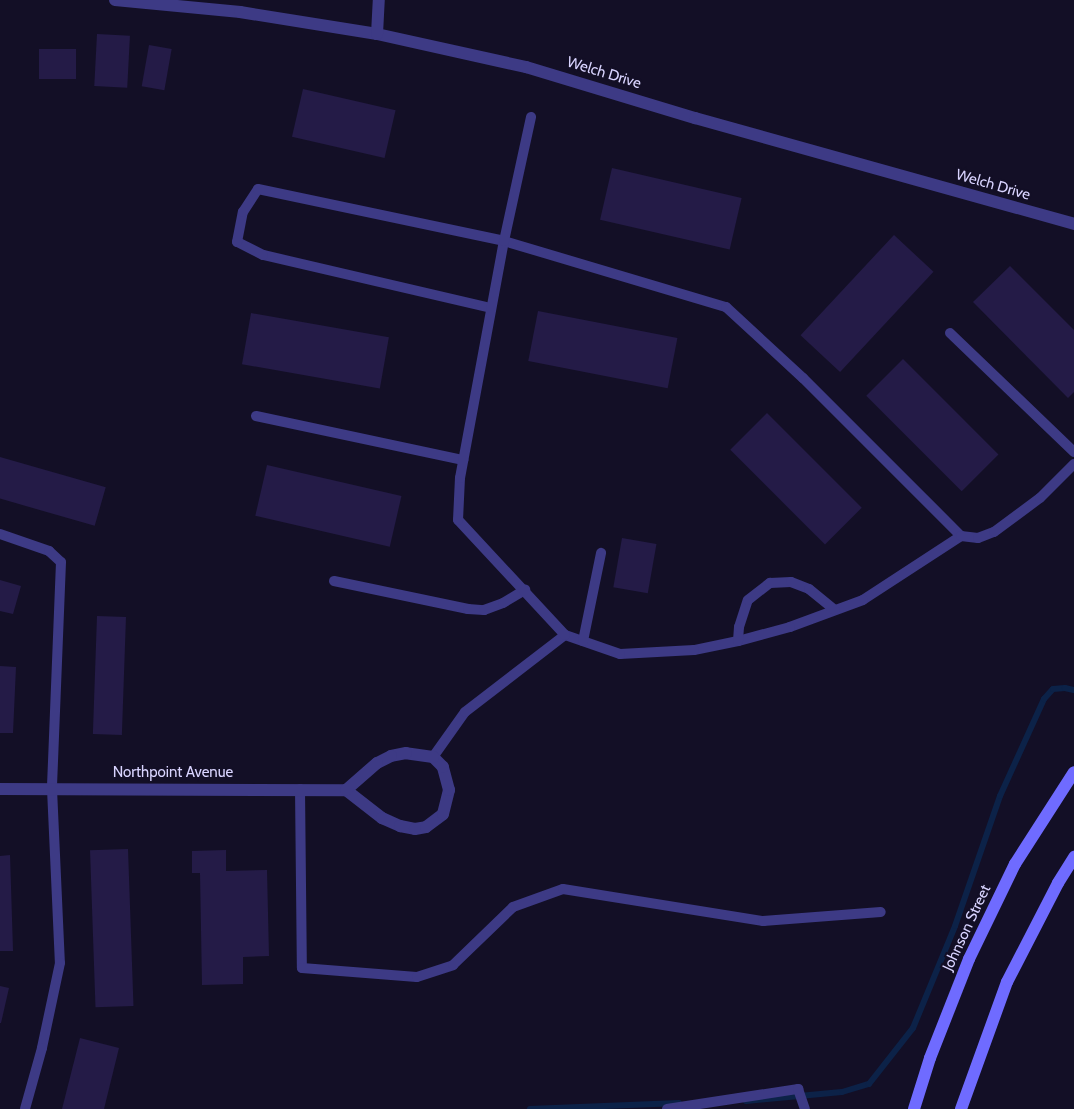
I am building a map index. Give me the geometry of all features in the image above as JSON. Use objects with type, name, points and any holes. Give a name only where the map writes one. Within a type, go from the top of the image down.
[{"type":"main road","name":"Johnson Street","points":[[914,1109],[930,1058],[969,959],[1016,864],[1074,772]]},
{"type":"main road","points":[[961,1109],[1007,982],[1058,883],[1074,857]]},
{"type":"street","name":"Welch Drive","points":[[115,0],[240,12],[377,34],[526,67],[705,120],[1074,224]]},
{"type":"street","points":[[377,34],[379,0]]},
{"type":"street","points":[[406,753],[433,757],[443,766],[449,790],[443,814],[426,827],[415,829],[400,826],[382,818],[346,790],[377,763],[391,756],[406,753]]},
{"type":"street","name":"Northpoint Avenue","points":[[0,788],[346,790]]},
{"type":"lane","points":[[531,117],[504,241],[460,478],[458,520],[566,635],[620,654],[694,650],[738,641],[790,627],[863,600],[961,536]]},
{"type":"lane","points":[[491,308],[264,255],[237,242],[243,212],[258,189],[504,241],[726,307],[803,378],[961,536],[978,538],[994,532],[1040,498],[1074,464]]},
{"type":"lane","points":[[950,333],[1074,452]]},
{"type":"lane","points":[[256,416],[464,460]]},
{"type":"lane","points":[[0,534],[49,551],[61,562],[52,788],[60,963],[42,1048],[25,1109]]},
{"type":"lane","points":[[583,641],[601,553]]},
{"type":"lane","points":[[334,581],[468,609],[484,610],[503,603],[524,590]]},
{"type":"lane","points":[[738,641],[739,627],[748,600],[770,583],[791,582],[809,589],[835,610]]},
{"type":"lane","points":[[433,757],[465,712],[566,635]]},
{"type":"lane","points":[[300,789],[302,968],[417,977],[453,965],[513,907],[563,889],[763,921],[881,912]]},
{"type":"lane","points":[[667,1109],[798,1089],[806,1109]]},
{"type":"building","points":[[97,34],[130,36],[127,88],[94,86]]},
{"type":"building","points":[[149,45],[172,49],[164,90],[142,86]]},
{"type":"building","points":[[39,49],[76,49],[76,79],[39,79]]},
{"type":"building","points":[[303,89],[396,110],[385,158],[292,137]]},
{"type":"building","points":[[612,168],[742,198],[730,250],[600,220]]},
{"type":"building","points":[[894,235],[933,272],[840,372],[801,335]]},
{"type":"building","points":[[1010,266],[1074,330],[1074,392],[1068,398],[973,302]]},
{"type":"building","points":[[538,311],[677,338],[668,388],[528,361]]},
{"type":"building","points":[[251,313],[389,337],[380,389],[242,364]]},
{"type":"building","points":[[903,359],[998,454],[962,491],[866,396]]},
{"type":"building","points":[[767,413],[862,508],[825,545],[730,450]]},
{"type":"building","points":[[0,457],[106,487],[95,526],[0,499]]},
{"type":"building","points":[[267,465],[401,496],[390,547],[255,516]]},
{"type":"building","points":[[622,538],[656,544],[648,593],[613,587]]},
{"type":"building","points":[[0,580],[21,586],[13,614],[0,611]]},
{"type":"building","points":[[97,616],[126,617],[122,735],[93,734]]},
{"type":"building","points":[[0,666],[16,667],[13,733],[0,733]]},
{"type":"building","points":[[128,849],[133,1006],[96,1007],[90,850]]},
{"type":"building","points":[[226,850],[226,871],[267,870],[269,956],[243,957],[243,984],[202,985],[200,873],[192,873],[192,851]]},
{"type":"building","points":[[10,855],[13,951],[0,951],[0,856]]},
{"type":"building","points":[[0,986],[9,988],[1,1023],[0,1023]]},
{"type":"building","points":[[80,1038],[119,1048],[104,1109],[62,1109]]},
{"type":"waterway","points":[[746,1101],[842,1092],[869,1084],[913,1028],[955,926],[1000,796],[1044,699],[1053,689],[1065,688],[1074,690]]},
{"type":"waterway","points":[[530,1109],[679,1103]]}]
